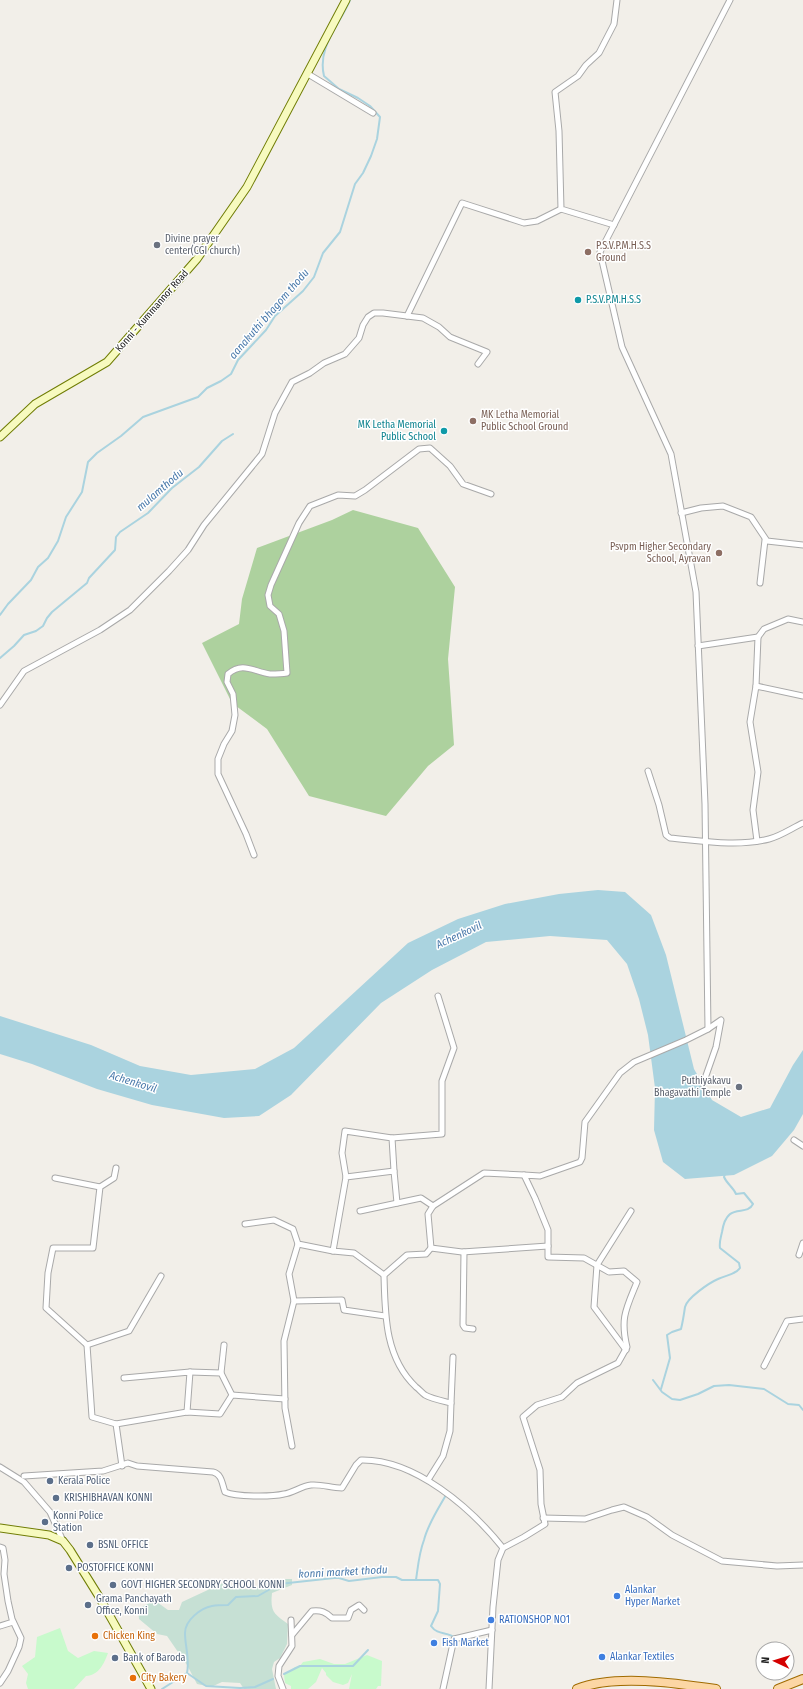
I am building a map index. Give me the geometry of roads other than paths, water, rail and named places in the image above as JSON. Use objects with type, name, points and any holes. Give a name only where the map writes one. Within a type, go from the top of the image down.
[{"type":"main road","name":"Konni - Kummannor Road","points":[[0,437],[35,404],[107,362],[196,259],[247,187],[346,0]]},
{"type":"main road","points":[[0,1528],[50,1535],[62,1541],[70,1550],[98,1595],[151,1689]]},
{"type":"main road","points":[[778,1689],[803,1679]]},
{"type":"main road","points":[[577,1689],[599,1682],[614,1681],[716,1689]]},
{"type":"street","points":[[560,209],[560,131],[555,92],[578,76],[586,64],[599,53],[614,24],[617,0]]},
{"type":"street","points":[[708,1029],[706,841],[696,592],[671,454],[622,347],[600,252],[730,0]]},
{"type":"street","points":[[308,74],[373,113]]},
{"type":"street","points":[[407,316],[462,203],[524,223],[537,221],[560,209],[614,225]]},
{"type":"street","points":[[0,705],[24,671],[100,630],[130,610],[179,560],[188,550],[204,525],[262,454],[275,413],[292,382],[310,373],[324,363],[344,354],[359,338],[363,324],[368,317],[374,313],[423,318],[439,327],[450,337],[488,352],[478,364]]},
{"type":"street","points":[[254,855],[246,834],[218,774],[218,759],[224,744],[232,731],[235,715],[233,694],[227,682],[228,674],[234,668],[244,667],[271,674],[286,673],[284,631],[279,614],[270,606],[268,595],[299,523],[310,506],[338,495],[355,496],[419,449],[430,448],[450,466],[463,484],[491,494]]},
{"type":"street","points":[[681,513],[701,508],[723,506],[751,517],[766,542],[803,545]]},
{"type":"street","points":[[760,583],[765,540]]},
{"type":"street","points":[[757,841],[753,810],[758,772],[750,722],[756,686],[758,638],[764,630],[788,619],[803,622]]},
{"type":"street","points":[[698,646],[758,638]]},
{"type":"street","points":[[756,686],[803,696]]},
{"type":"street","points":[[648,771],[659,805],[666,835],[670,838],[725,843],[757,841],[771,839],[803,823]]},
{"type":"street","points":[[333,1251],[346,1177],[342,1153],[345,1131],[392,1138],[442,1134],[442,1082],[454,1048],[438,996]]},
{"type":"street","points":[[384,1275],[407,1255],[426,1254],[431,1248],[428,1214],[433,1206],[484,1173],[540,1176],[580,1162],[582,1158],[585,1122],[620,1073],[634,1062],[686,1040],[708,1029],[721,1020],[716,1047],[703,1084]]},
{"type":"street","points":[[392,1138],[397,1203]]},
{"type":"street","points":[[794,1140],[803,1146]]},
{"type":"street","points":[[55,1178],[100,1187],[114,1178],[116,1168]]},
{"type":"street","points":[[346,1177],[394,1171]]},
{"type":"street","points":[[489,1689],[493,1607],[498,1560],[503,1548],[545,1524],[541,1504],[540,1470],[523,1417],[537,1405],[562,1397],[577,1383],[618,1363],[628,1347],[623,1330],[625,1313],[637,1282],[624,1271],[609,1272],[584,1258],[548,1257],[548,1230],[524,1175]]},
{"type":"street","points":[[100,1187],[93,1248],[53,1248],[48,1273],[46,1308],[87,1345],[92,1417],[116,1424],[188,1412],[220,1414],[232,1395]]},
{"type":"street","points":[[360,1211],[421,1198],[433,1206]]},
{"type":"street","points":[[626,1350],[594,1307],[597,1265],[631,1211]]},
{"type":"street","points":[[245,1224],[274,1220],[293,1229],[298,1244],[289,1274],[294,1301],[284,1341],[285,1408],[292,1446]]},
{"type":"street","points":[[799,1255],[803,1242]]},
{"type":"street","points":[[298,1244],[333,1251],[354,1253],[384,1275]]},
{"type":"street","points":[[431,1248],[464,1252],[548,1246]]},
{"type":"street","points":[[464,1252],[462,1325],[465,1328],[473,1329]]},
{"type":"street","points":[[384,1275],[385,1316],[393,1351],[406,1377],[424,1395],[451,1403]]},
{"type":"street","points":[[87,1345],[129,1331],[162,1276]]},
{"type":"street","points":[[294,1301],[342,1300],[344,1310],[385,1316]]},
{"type":"street","points":[[764,1366],[787,1321],[803,1319]]},
{"type":"street","points":[[224,1345],[221,1373],[232,1395]]},
{"type":"street","points":[[428,1480],[443,1456],[450,1431],[454,1357]]},
{"type":"street","points":[[124,1378],[190,1372],[221,1373]]},
{"type":"street","points":[[188,1412],[190,1372]]},
{"type":"street","points":[[232,1395],[285,1400]]},
{"type":"street","points":[[116,1424],[122,1466]]},
{"type":"street","points":[[24,1476],[92,1472],[122,1466],[128,1463],[137,1466],[217,1473],[220,1476],[225,1492],[232,1496],[285,1494],[300,1487],[310,1485],[325,1485],[334,1488],[342,1488],[356,1465],[361,1460],[368,1460],[400,1467],[428,1480],[469,1511],[490,1532],[503,1548]]},
{"type":"street","points":[[0,1467],[24,1482],[46,1507],[50,1512],[62,1541]]},
{"type":"street","points":[[543,1518],[585,1519],[624,1507],[647,1517],[672,1535],[722,1561],[777,1566],[803,1565]]},
{"type":"street","points":[[0,1547],[3,1548],[5,1553],[4,1574],[14,1622],[21,1638],[8,1671],[0,1683]]},
{"type":"street","points":[[292,1635],[312,1611],[320,1610],[328,1613],[332,1618],[348,1618],[351,1610],[359,1605],[364,1610]]},
{"type":"street","points":[[283,1689],[278,1676],[279,1666],[292,1646],[291,1620]]},
{"type":"street","points":[[0,1626],[14,1622]]},
{"type":"street","points":[[443,1689],[454,1639],[492,1630]]},
{"type":"water","name":"Achenkovil","points":[[598,890],[625,892],[651,915],[666,955],[694,1069],[712,1100],[741,1117],[770,1108],[793,1065],[803,1050],[803,1114],[794,1130],[772,1156],[734,1175],[685,1179],[663,1162],[654,1130],[655,1088],[648,1035],[639,999],[627,964],[607,940],[550,936],[486,942],[432,970],[381,1003],[291,1095],[259,1116],[224,1118],[152,1105],[97,1089],[32,1064],[0,1054],[0,1016],[91,1045],[140,1066],[191,1075],[255,1069],[294,1048],[408,943],[458,919],[505,904],[559,894]]},
{"type":"waterway","name":"aanakuthi bhagom thodu","points":[[0,615],[8,604],[31,580],[38,567],[48,558],[58,541],[66,517],[82,492],[88,462],[97,453],[121,436],[143,417],[198,397],[207,388],[231,374],[238,360],[266,330],[275,316],[303,291],[314,277],[323,253],[340,232],[355,184],[363,173],[377,139],[380,117],[370,106],[358,98],[339,89],[324,76],[323,65],[326,46],[350,0]]},
{"type":"waterway","name":"mulamthodu","points":[[0,658],[24,635],[36,631],[43,626],[52,612],[87,583],[89,578],[115,550],[116,537],[120,532],[148,513],[172,488],[199,467],[222,441],[233,434]]},
{"type":"waterway","points":[[661,1389],[670,1358],[667,1335],[681,1329],[687,1303],[694,1295],[709,1284],[733,1274],[740,1268],[739,1263],[720,1248],[720,1240],[724,1222],[728,1216],[737,1211],[746,1210],[753,1204],[744,1193],[736,1194],[725,1179],[725,1174]]},
{"type":"waterway","points":[[653,1380],[662,1392],[672,1399],[680,1400],[698,1394],[714,1386],[729,1385],[764,1389],[788,1404],[799,1405],[803,1410]]},
{"type":"waterway","points":[[416,1580],[422,1545],[428,1528],[446,1495]]},
{"type":"waterway","name":"konni market thodu","points":[[187,1673],[188,1662],[185,1633],[186,1628],[194,1615],[208,1607],[228,1605],[236,1597],[258,1596],[279,1584],[334,1578],[349,1581],[382,1577],[396,1577],[402,1580],[438,1580],[440,1584],[438,1611],[431,1626],[437,1631],[455,1638]]},
{"type":"waterway","points":[[284,1674],[300,1666],[353,1666],[368,1650]]},
{"type":"waterway","points":[[162,1689],[187,1673],[206,1686],[240,1688],[255,1687],[273,1679]]},
{"type":"place","name":"Divine prayer center(CGI church)","points":[[157,245]]},
{"type":"place","name":"P.S.V.P.M.H.S.S Ground","points":[[588,252]]},
{"type":"place","name":"P.S.V.P.M.H.S.S","points":[[578,300]]},
{"type":"place","name":"MK Letha Memorial Public School Ground","points":[[473,421]]},
{"type":"place","name":"MK Letha Memorial Public School","points":[[444,431]]},
{"type":"place","name":"Psvpm Higher Secondary School, Ayravan","points":[[719,553]]},
{"type":"place","name":"Puthiyakavu Bhagavathi Temple","points":[[739,1087]]},
{"type":"place","name":"Kerala Police","points":[[50,1481]]},
{"type":"place","name":"KRISHIBHAVAN KONNI","points":[[56,1498]]},
{"type":"place","name":"Konni Police Station","points":[[45,1522]]},
{"type":"place","name":"BSNL OFFICE","points":[[90,1545]]},
{"type":"place","name":"POSTOFFICE KONNI","points":[[69,1568]]},
{"type":"place","name":"GOVT HIGHER SECONDRY SCHOOL KONNI","points":[[113,1585]]},
{"type":"place","name":"Alankar Hyper Market","points":[[617,1596]]},
{"type":"place","name":"Grama Panchayath Office, Konni","points":[[88,1605]]},
{"type":"place","name":"RATIONSHOP NO1","points":[[491,1620]]},
{"type":"place","name":"Chicken King","points":[[95,1636]]},
{"type":"place","name":"Fish Market","points":[[434,1643]]},
{"type":"place","name":"Alankar Textiles","points":[[602,1657]]},
{"type":"place","name":"Bank of Baroda","points":[[115,1658]]},
{"type":"place","name":"City Bakery","points":[[133,1678]]}]
